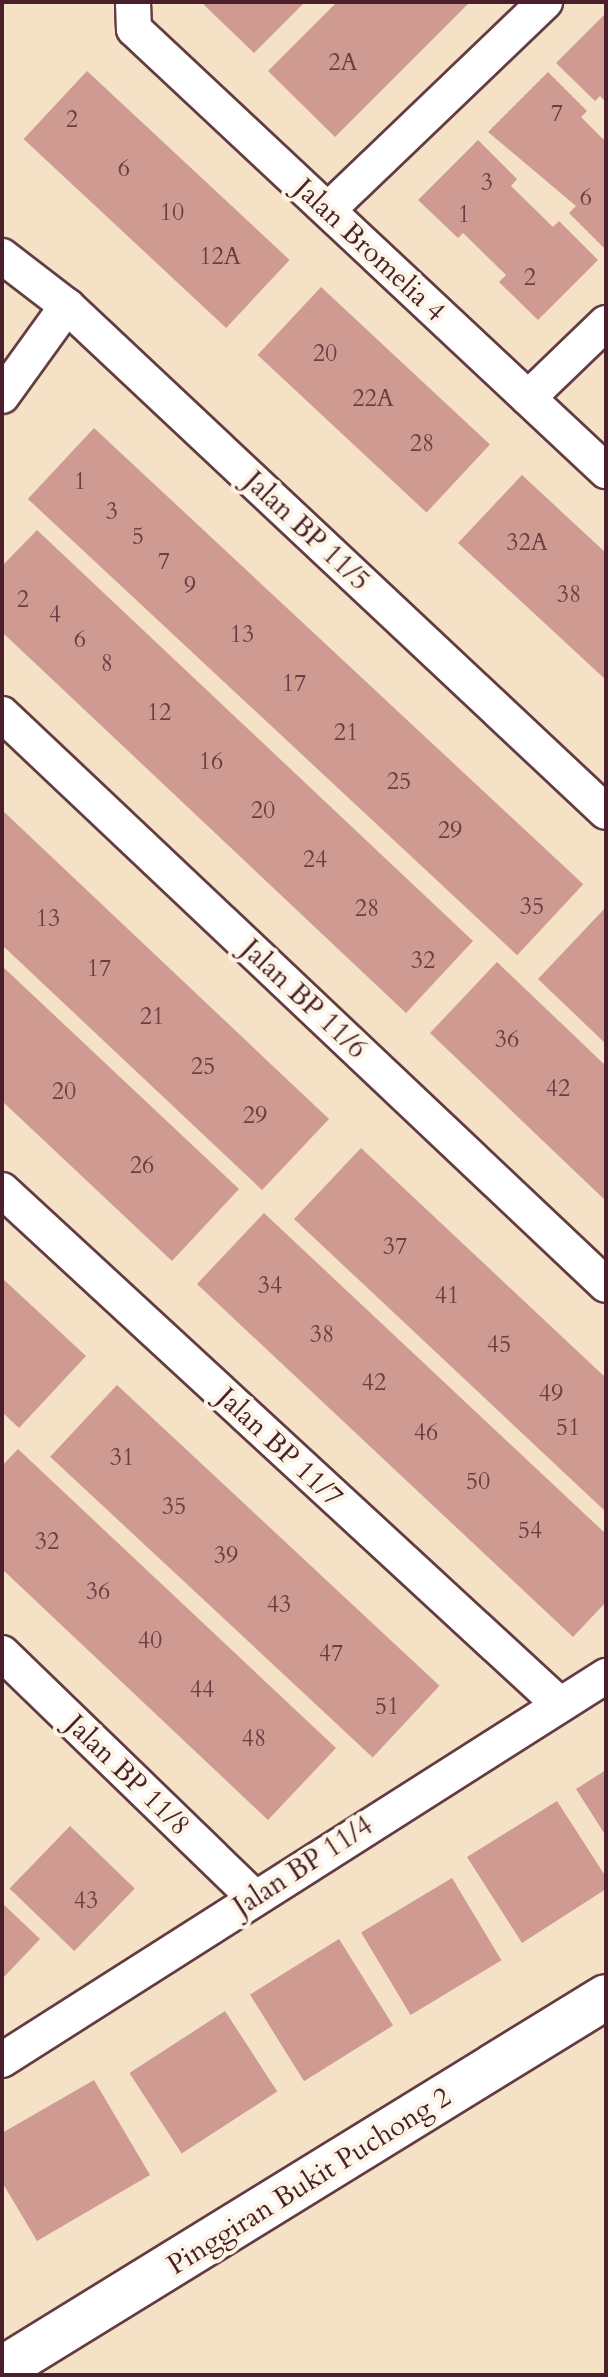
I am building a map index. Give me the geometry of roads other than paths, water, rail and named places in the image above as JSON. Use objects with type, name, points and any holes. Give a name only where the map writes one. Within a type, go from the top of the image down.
[{"type":"street","points":[[328,210],[545,2]]},
{"type":"street","name":"Jalan Bromelia 4","points":[[134,15],[328,210],[606,471]]},
{"type":"street","name":"Jalan BP 11/5","points":[[2,256],[67,306],[606,812]]},
{"type":"street","points":[[2,396],[67,306]]},
{"type":"street","points":[[528,398],[606,323]]},
{"type":"street","name":"Jalan BP 11/6","points":[[2,714],[606,1285]]},
{"type":"street","name":"Jalan BP 11/7","points":[[2,1190],[558,1703]]},
{"type":"street","name":"Jalan BP 11/8","points":[[2,1653],[254,1897]]},
{"type":"street","name":"Jalan BP 11/4","points":[[2,2060],[558,1703],[606,1676]]},
{"type":"street","name":"Pinggiran Bukit Puchong 2","points":[[6,2370],[606,1997]]}]
